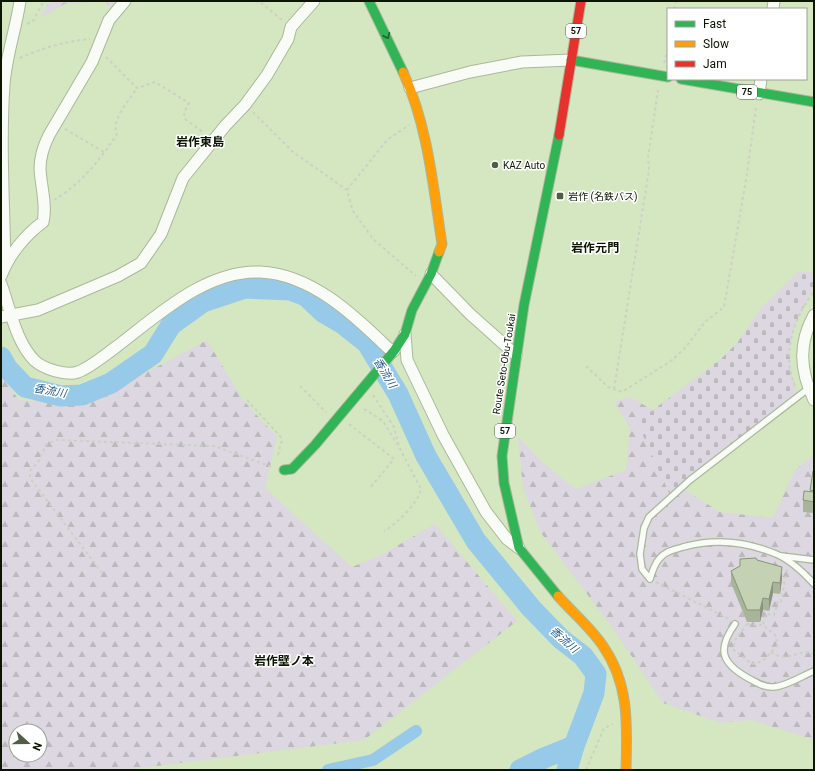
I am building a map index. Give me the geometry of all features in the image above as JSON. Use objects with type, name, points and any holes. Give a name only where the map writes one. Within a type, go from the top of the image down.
[{"type":"main road","points":[[284,470],[292,469],[337,419],[405,334],[412,310],[428,278],[442,244],[428,151],[421,121],[410,88],[369,1]]},
{"type":"main road","name":"Route Seto-Obu-Toukai","points":[[581,1],[555,161],[524,305],[502,456],[504,483],[519,548],[543,580],[603,646],[616,670],[623,691],[627,714],[626,770]]},
{"type":"main road","points":[[571,60],[664,76]]},
{"type":"main road","name":"75","points":[[686,80],[759,94],[814,102]]},
{"type":"street","points":[[5,264],[3,154],[4,85],[6,66],[20,1]]},
{"type":"street","points":[[1,276],[5,264],[22,241],[43,222],[46,212],[40,167],[43,147],[55,123],[92,62],[110,20],[125,1]]},
{"type":"street","points":[[7,316],[38,310],[118,276],[141,263],[161,234],[183,178],[213,140],[245,105],[278,57],[288,39],[291,27],[314,1]]},
{"type":"street","points":[[410,88],[470,72],[522,62],[571,60]]},
{"type":"street","points":[[759,94],[761,80]]},
{"type":"street","points":[[1,284],[7,316],[18,336],[35,361],[58,372],[77,372],[104,355],[174,304],[202,287],[230,275],[260,272],[297,281],[316,289],[349,312],[392,352]]},
{"type":"street","points":[[428,278],[516,355]]},
{"type":"street","points":[[814,315],[807,329],[802,352],[803,372],[814,400]]},
{"type":"street","points":[[405,334],[407,360],[443,435],[486,512],[507,539],[519,548]]},
{"type":"lane","points":[[809,387],[690,480],[649,517],[644,528],[640,554],[642,570],[650,579],[659,559],[664,553],[694,544],[728,541],[749,545],[779,556],[789,562],[814,584]]},
{"type":"lane","points":[[779,556],[814,560]]},
{"type":"lane","points":[[736,624],[726,639],[724,653],[727,661],[736,672],[768,687],[775,687],[814,672]]},
{"type":"path","points":[[14,32],[33,21],[44,1]]},
{"type":"path","points":[[255,1],[263,4],[291,27]]},
{"type":"path","points":[[6,66],[21,58],[49,47],[76,40],[101,41],[108,60],[137,88]]},
{"type":"path","points":[[614,389],[650,170],[648,158],[664,76]]},
{"type":"path","points":[[45,206],[66,193],[91,170],[105,153],[117,134],[114,129],[116,122],[137,88],[155,82],[189,102],[184,113],[185,119],[213,140]]},
{"type":"path","points":[[586,366],[608,387],[622,392],[671,361],[685,348],[704,322],[724,307],[759,94]]},
{"type":"path","points":[[245,105],[293,152],[347,190],[353,211],[373,239],[404,267],[428,278]]},
{"type":"path","points":[[347,190],[387,140],[405,127],[421,121]]},
{"type":"path","points":[[55,123],[105,153]]},
{"type":"path","points":[[365,385],[387,414],[394,427],[399,447]]},
{"type":"path","points":[[300,386],[337,419],[394,459],[370,488]]},
{"type":"path","points":[[353,398],[362,407],[383,421],[399,447],[421,489],[420,496],[398,520],[384,531]]},
{"type":"path","points":[[247,400],[282,440],[274,467]]},
{"type":"path","points":[[102,573],[30,478],[30,471],[38,462],[46,445],[57,440],[214,446],[284,470]]},
{"type":"path","points":[[763,625],[766,614],[774,616],[778,601],[781,602],[789,562]]},
{"type":"path","points":[[650,579],[721,614],[743,629]]},
{"type":"path","points":[[747,624],[763,625],[776,636],[776,646],[763,661],[752,664],[734,649],[735,640],[743,629],[747,624]]},
{"type":"path","points":[[771,652],[777,657],[784,658],[803,652],[814,655]]},
{"type":"path","points":[[586,770],[604,728],[618,722]]},
{"type":"green space","points":[[50,1],[118,1],[113,9],[105,2],[67,3],[40,18]]},
{"type":"green space","points":[[799,271],[814,273],[814,281],[809,299],[796,324],[791,344],[790,354],[792,375],[799,395],[671,497],[637,422],[721,359],[737,343],[762,307]]},
{"type":"green space","points":[[207,340],[243,400],[277,437],[265,488],[352,567],[381,555],[435,524],[517,621],[364,740],[125,770],[1,770],[1,376],[19,400],[84,406]]},
{"type":"green space","points":[[630,397],[665,417],[672,482],[720,512],[773,518],[795,470],[814,455],[814,740],[751,720],[721,723],[663,703],[612,627],[541,533],[523,488],[518,437],[543,463],[576,489],[626,470],[630,428],[614,402]]},
{"type":"building","points":[[814,471],[814,491],[810,490]]},
{"type":"building","points":[[804,491],[814,492],[814,502],[803,500]]},
{"type":"building","points":[[756,558],[757,560],[782,567],[780,583],[773,582],[769,599],[763,598],[760,610],[747,610],[731,571],[740,566],[740,559]]},
{"type":"waterway","name":"香流川","points":[[1,357],[7,368],[25,387],[61,396],[82,395],[111,383],[153,354],[171,325],[203,302],[245,288],[290,290],[306,296],[324,313],[343,324],[367,343],[398,394],[426,456],[476,541],[531,608],[561,639],[583,656],[596,674],[594,693],[574,746],[567,770]]},
{"type":"waterway","points":[[328,770],[373,760],[416,731]]},
{"type":"waterway","points":[[520,770],[544,758],[574,746]]},
{"type":"traffic: fast","points":[[369,1],[403,72]]},
{"type":"traffic: fast","points":[[571,60],[667,77]]},
{"type":"traffic: fast","points":[[687,80],[814,102]]},
{"type":"traffic: fast","points":[[558,596],[519,548],[504,483],[502,456],[524,305],[559,135]]},
{"type":"traffic: fast","points":[[284,470],[292,469],[315,445],[394,351],[405,334],[412,310],[431,274],[439,252]]},
{"type":"traffic: slow","points":[[403,72],[424,135],[442,244],[439,252]]},
{"type":"traffic: slow","points":[[558,596],[598,639],[612,661],[618,676],[625,706],[627,738],[626,770]]},
{"type":"traffic: jam","points":[[559,135],[581,1]]},
{"type":"place","name":"KAZ Auto","points":[[495,165]]},
{"type":"place","name":"岩作 (名鉄バス)","points":[[560,196]]},
{"type":"district","name":"岩作東島","points":[[200,142]]},
{"type":"district","name":"岩作元門","points":[[595,248]]},
{"type":"district","name":"岩作壁ノ本","points":[[284,661]]}]
